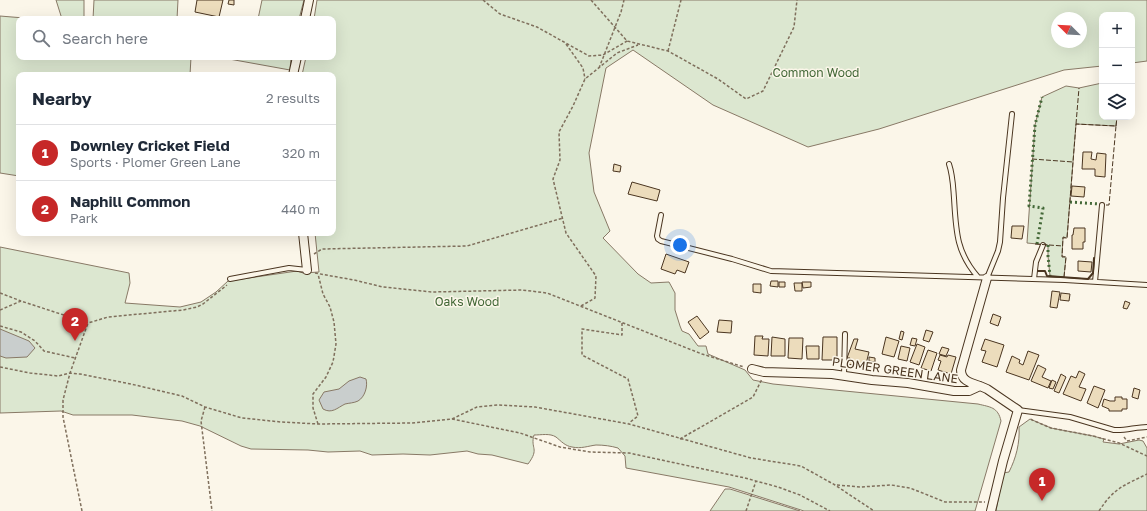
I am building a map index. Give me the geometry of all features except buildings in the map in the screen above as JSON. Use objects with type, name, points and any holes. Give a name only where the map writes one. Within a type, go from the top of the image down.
[{"type":"street","points":[[306,16],[309,0]]},
{"type":"street","points":[[294,72],[296,60]]},
{"type":"street","points":[[303,236],[307,270]]},
{"type":"street","points":[[988,278],[961,374],[967,381],[987,389],[1018,410],[1003,461],[992,507]]},
{"type":"street","name":"PLOMER GREEN LANE","points":[[752,369],[764,372],[844,375],[872,380],[908,383],[954,391],[969,391],[980,386]]},
{"type":"lane","points":[[988,278],[1000,242],[1012,114]]},
{"type":"lane","points":[[949,164],[952,174],[957,233],[961,252],[967,264],[978,277]]},
{"type":"lane","points":[[1095,282],[1102,205]]},
{"type":"lane","points":[[661,215],[657,236],[661,241],[732,259],[771,271],[1034,279],[1147,285]]},
{"type":"lane","points":[[1034,279],[1036,262],[1043,245]]},
{"type":"lane","points":[[230,279],[289,268],[307,270]]},
{"type":"lane","points":[[844,375],[845,334]]},
{"type":"lane","points":[[1018,410],[1070,417],[1120,431],[1147,427]]},
{"type":"path","points":[[483,0],[500,14],[536,27],[565,42],[575,50],[589,56],[603,55],[628,41]]},
{"type":"path","points":[[591,0],[628,41],[638,45],[668,51],[718,79],[746,99],[764,92],[794,27],[797,0]]},
{"type":"path","points":[[599,68],[621,12],[624,0]]},
{"type":"path","points":[[668,51],[681,0]]},
{"type":"path","points":[[565,42],[583,68],[585,79]]},
{"type":"path","points":[[581,306],[594,298],[596,276],[566,233],[554,179],[560,160],[559,132],[585,79],[617,53],[638,45]]},
{"type":"path","points":[[306,260],[322,248],[467,246],[563,218]]},
{"type":"path","points":[[318,424],[313,408],[313,394],[326,377],[333,362],[336,344],[334,322],[330,307],[323,294],[318,274],[383,287],[432,292],[522,290],[547,294],[720,360],[752,369]]},
{"type":"path","points":[[0,293],[88,323],[108,317],[183,310],[197,307],[219,292],[227,285],[230,279]]},
{"type":"path","points":[[0,310],[21,300]]},
{"type":"path","points":[[82,511],[63,417],[63,400],[70,373],[88,323]]},
{"type":"path","points":[[622,323],[622,335],[582,329],[582,355],[628,379],[638,416],[629,424]]},
{"type":"path","points":[[0,326],[21,332],[35,341],[44,351],[76,358]]},
{"type":"path","points":[[0,367],[30,373],[58,376],[70,373],[131,384],[182,396],[205,407],[242,418],[318,424],[412,423],[452,419],[520,433],[560,447],[590,452],[629,453],[756,481],[800,495],[830,511]]},
{"type":"path","points":[[680,439],[753,397],[762,381],[764,372]]},
{"type":"path","points":[[452,419],[477,407],[498,405],[535,407],[629,424],[751,458],[801,466],[836,485],[874,511]]},
{"type":"path","points":[[205,407],[201,421],[212,511]]},
{"type":"path","points":[[1029,411],[1032,420],[1051,428],[1120,443],[1147,456]]},
{"type":"path","points":[[1120,431],[1127,441]]},
{"type":"path","points":[[1120,443],[1147,438]]},
{"type":"path","points":[[1099,511],[1108,497],[1119,487],[1147,474]]},
{"type":"path","points":[[746,511],[756,481]]},
{"type":"path","points":[[836,485],[861,487],[890,485],[910,488],[944,502],[970,501],[992,507]]},
{"type":"green space","points":[[56,0],[84,0],[84,16],[61,16]]},
{"type":"green space","points":[[94,0],[178,0],[177,16],[93,16]]},
{"type":"green space","points":[[262,0],[304,0],[300,16],[259,16]]},
{"type":"green space","name":"Oaks Wood","points":[[317,0],[1147,0],[1147,61],[1135,63],[1135,12],[1099,12],[1099,66],[1064,70],[879,129],[808,147],[713,105],[633,50],[606,68],[589,153],[594,192],[610,231],[603,238],[638,274],[651,283],[669,282],[675,293],[675,310],[682,331],[689,334],[698,346],[706,346],[708,354],[745,370],[753,380],[773,384],[978,404],[996,410],[1001,421],[975,511],[804,511],[729,487],[626,468],[625,456],[618,448],[596,445],[575,448],[565,444],[554,436],[548,435],[534,435],[534,451],[532,459],[528,464],[492,455],[478,454],[467,451],[430,455],[372,455],[360,451],[328,452],[308,450],[251,449],[241,446],[200,426],[182,421],[132,415],[73,415],[61,411],[0,413],[0,247],[129,273],[130,283],[125,303],[180,307],[201,302],[216,292],[228,281],[297,271],[303,273],[319,272],[315,236],[336,236],[336,72],[303,72],[305,60],[336,60],[336,16],[314,16]]},
{"type":"green space","points":[[0,16],[16,17],[16,60],[191,60],[190,72],[16,72],[16,176],[0,173]]},
{"type":"green space","points":[[235,60],[291,60],[290,70]]},
{"type":"green space","points":[[1099,84],[1099,120],[1117,120],[1116,126],[1076,124],[1067,238],[1063,238],[1062,256],[1066,257],[1064,277],[1050,276],[1048,245],[1027,243],[1035,125],[1042,97],[1066,86],[1079,88]]},
{"type":"green space","points":[[1030,419],[1051,428],[1104,439],[1103,442],[1119,444],[1139,440],[1143,441],[1147,448],[1147,511],[996,511],[1003,473],[1009,472],[1016,456],[1019,439],[1019,427]]},
{"type":"green space","points":[[725,489],[730,489],[800,511],[710,511]]},
{"type":"shaded area","points":[[0,329],[29,341],[35,348],[27,357],[6,358],[0,356]]},
{"type":"shaded area","points":[[360,377],[366,379],[367,385],[364,394],[358,401],[345,404],[332,411],[323,409],[319,400],[324,392],[339,389],[349,381]]},
{"type":"hedge","points":[[1037,244],[1043,208],[1029,206],[1035,125],[1042,97]]},
{"type":"hedge","points":[[1070,202],[1099,204]]},
{"type":"hedge","points":[[1048,245],[1050,276]]},
{"type":"fence","points":[[1076,124],[1079,88]]},
{"type":"fence","points":[[1116,126],[1117,120]]},
{"type":"fence","points":[[1064,277],[1066,257],[1062,257],[1063,237],[1067,238],[1076,124],[1116,126],[1109,205],[1106,205]]},
{"type":"fence","points":[[1032,159],[1073,162]]},
{"type":"fence","points":[[1035,244],[1063,246]]},
{"type":"wall","points":[[1038,271],[1045,271],[1047,276],[1088,279],[1093,273],[1094,258]]},
{"type":"place","name":"Naphill Common","points":[[75,341]]},
{"type":"place","name":"Downley Cricket Field","points":[[1042,501]]},
{"type":"park label","name":"Common Wood","points":[[816,72]]}]
